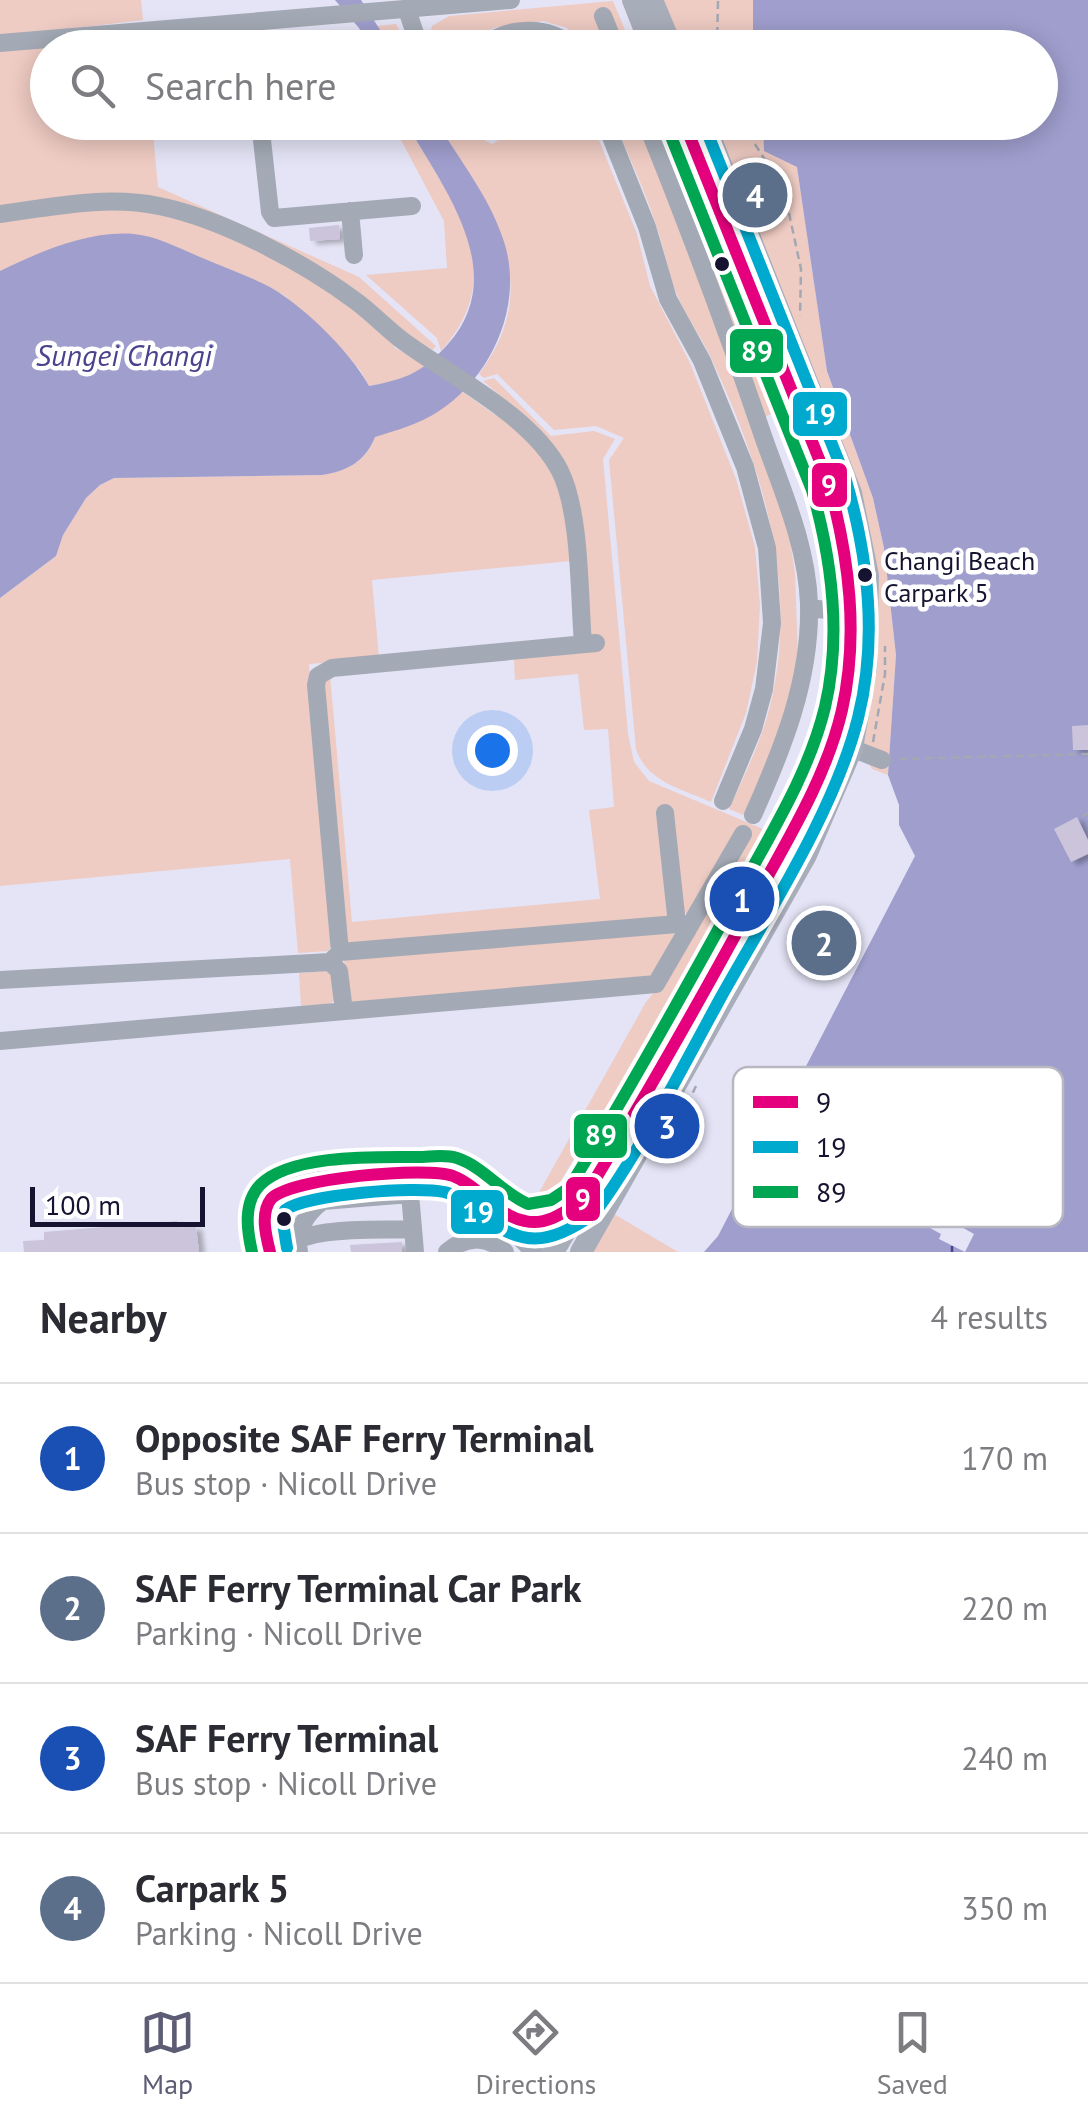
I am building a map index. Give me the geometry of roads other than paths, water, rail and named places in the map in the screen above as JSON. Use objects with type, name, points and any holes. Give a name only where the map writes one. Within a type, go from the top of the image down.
[{"type":"main road","points":[[633,0],[645,30]]},
{"type":"main road","points":[[652,0],[665,30]]},
{"type":"main road","points":[[580,1252],[806,855],[843,745],[848,672],[868,576],[851,493],[708,158],[696,140]]},
{"type":"main road","points":[[706,140],[708,158]]},
{"type":"main road","points":[[553,1252],[708,989],[843,745]]},
{"type":"main road","points":[[509,1241],[550,1230],[582,1201]]},
{"type":"lane","points":[[156,30],[511,0]]},
{"type":"lane","points":[[407,10],[414,30]]},
{"type":"lane","points":[[604,16],[609,30]]},
{"type":"lane","points":[[252,22],[253,30]]},
{"type":"lane","points":[[0,43],[30,40]]},
{"type":"lane","points":[[262,140],[270,212],[274,218],[412,206]]},
{"type":"lane","points":[[612,140],[647,227],[668,298],[702,361],[744,467],[767,548],[772,623],[764,688],[753,729],[722,801]]},
{"type":"lane","points":[[653,140],[708,276],[798,534],[808,582],[802,674],[792,720],[753,815]]},
{"type":"lane","points":[[1,214],[100,202],[138,202],[192,216],[236,234],[324,280],[428,358],[476,388],[538,442],[562,476],[572,517],[590,643],[332,668],[318,676],[335,957],[344,1011]]},
{"type":"lane","points":[[350,211],[354,254]]},
{"type":"lane","points":[[809,608],[860,614]]},
{"type":"lane","points":[[843,745],[882,760]]},
{"type":"lane","points":[[665,813],[682,927]]},
{"type":"lane","points":[[0,1040],[656,984],[682,927],[743,834]]},
{"type":"lane","points":[[0,980],[335,957],[682,927]]},
{"type":"lane","points":[[414,1252],[410,1194],[416,1184],[434,1174]]},
{"type":"lane","points":[[270,1252],[264,1216],[273,1196],[282,1188],[308,1180],[434,1174],[462,1179],[509,1241]]},
{"type":"lane","points":[[298,1246],[302,1223],[323,1201],[410,1194]]},
{"type":"lane","points":[[279,1252],[298,1246],[313,1234],[413,1229]]},
{"type":"lane","points":[[447,1252],[476,1238],[509,1241],[534,1252]]},
{"type":"water","points":[[335,0],[361,0],[380,30],[359,28]]},
{"type":"water","points":[[753,0],[1088,0],[1088,1252],[704,1252],[718,1236],[733,1207],[733,1227],[1063,1227],[1063,1067],[806,1067],[915,856],[899,825],[899,805],[888,775],[896,655],[884,548],[873,498],[827,371],[797,167],[764,151],[764,140],[1058,140],[1058,30],[753,30]]},
{"type":"water","name":"Sungei Changi","points":[[416,140],[449,140],[496,221],[508,260],[510,285],[500,334],[489,357],[458,396],[416,423],[375,437],[360,459],[331,473],[114,478],[86,498],[63,535],[56,556],[0,598],[0,271],[82,239],[117,234],[151,237],[278,292],[337,343],[369,386],[403,377],[430,362],[466,317],[473,289],[472,260],[465,232]]},
{"type":"place","name":"Carpark 5","points":[[755,195]]},
{"type":"place","name":"Changi Beach Carpark 5","points":[[865,575]]},
{"type":"place","name":"Opposite SAF Ferry Terminal","points":[[742,899]]},
{"type":"place","name":"SAF Ferry Terminal Car Park","points":[[824,943]]},
{"type":"place","name":"SAF Ferry Terminal","points":[[667,1126]]}]
